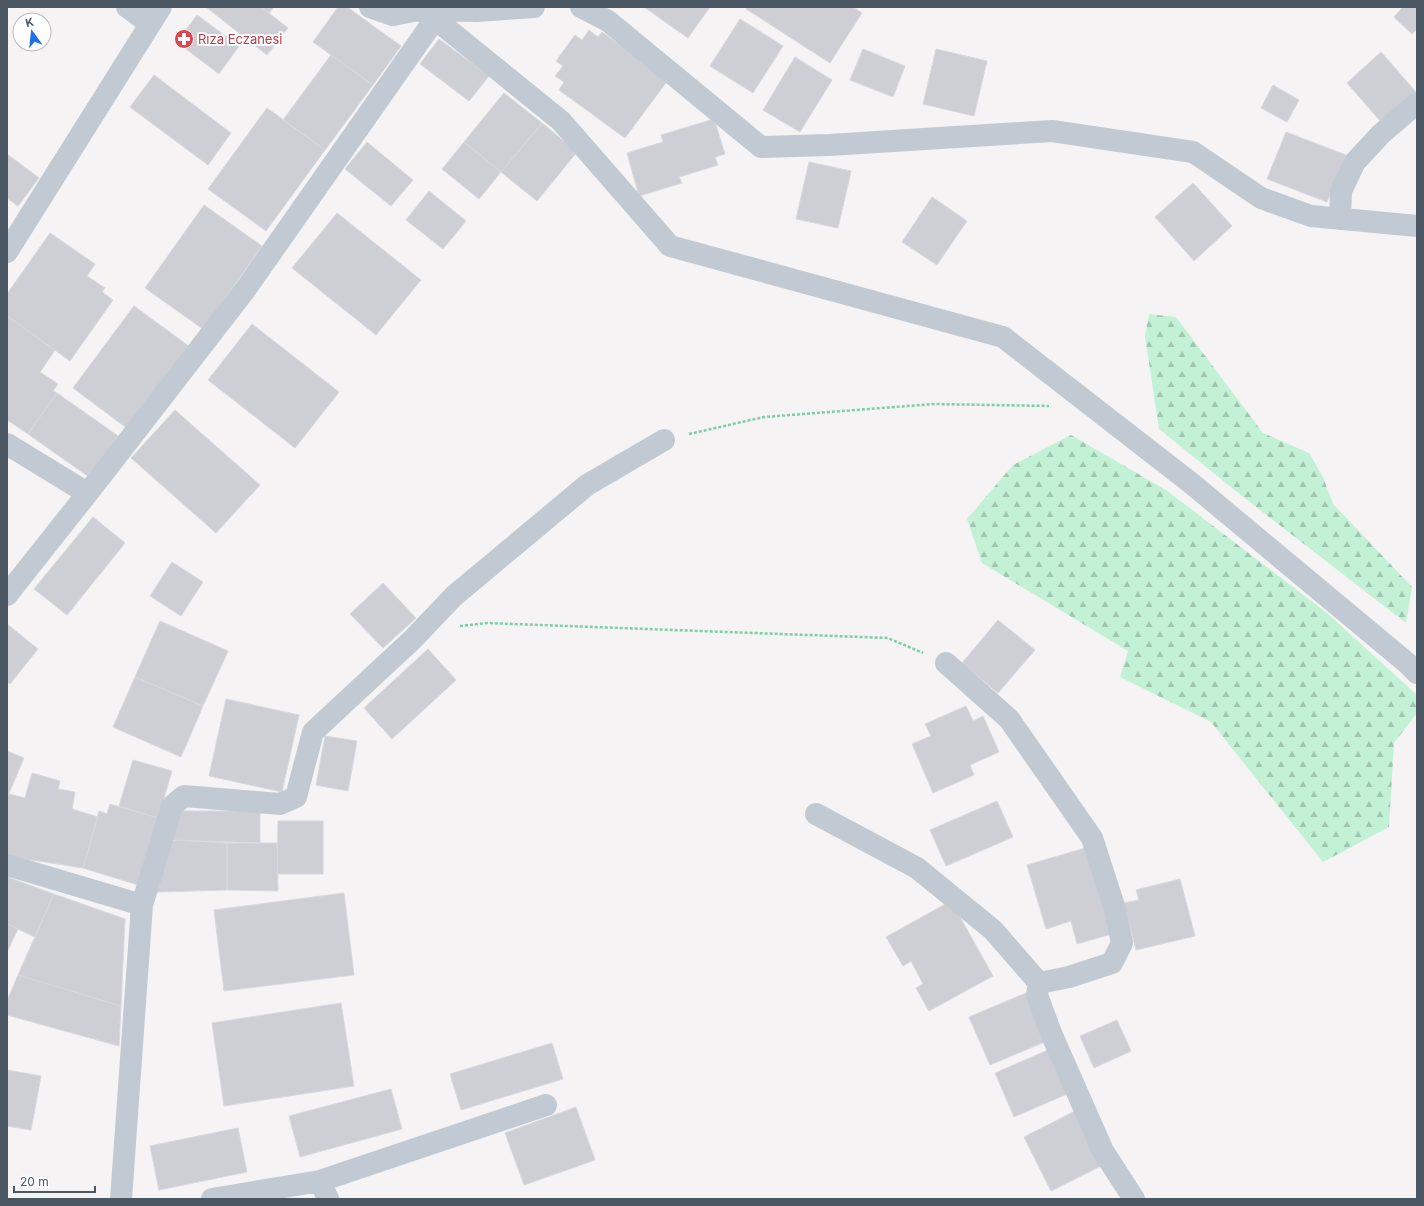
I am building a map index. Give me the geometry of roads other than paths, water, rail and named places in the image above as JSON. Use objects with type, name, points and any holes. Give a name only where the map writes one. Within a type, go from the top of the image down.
[{"type":"street","points":[[7,252],[155,16],[127,7]]},
{"type":"street","points":[[370,7],[393,15],[534,7]]},
{"type":"street","points":[[581,7],[608,21],[761,147],[829,145],[1052,131],[1193,152],[1261,198],[1311,216],[1417,226]]},
{"type":"street","points":[[7,595],[245,290],[425,12]]},
{"type":"street","points":[[425,12],[561,121],[670,246],[1003,337],[1191,483],[1417,673]]},
{"type":"street","points":[[1340,219],[1341,191],[1355,162],[1381,134],[1417,103]]},
{"type":"street","points":[[121,1199],[142,905],[172,806],[184,796],[280,804],[296,797],[313,732],[412,640],[454,596],[587,484],[664,440]]},
{"type":"street","points":[[7,444],[87,494]]},
{"type":"street","points":[[946,663],[1009,720],[1092,838],[1115,909],[1122,943],[1112,964],[1069,977],[1039,983]]},
{"type":"street","points":[[816,814],[917,868],[994,930],[1039,983]]},
{"type":"street","points":[[7,865],[142,905]]},
{"type":"street","points":[[1039,983],[1036,995],[1051,1033],[1103,1151],[1134,1199]]},
{"type":"street","points":[[212,1199],[324,1190],[546,1105]]},
{"type":"place","name":"Rıza Eczanesi","points":[[184,39]]}]
